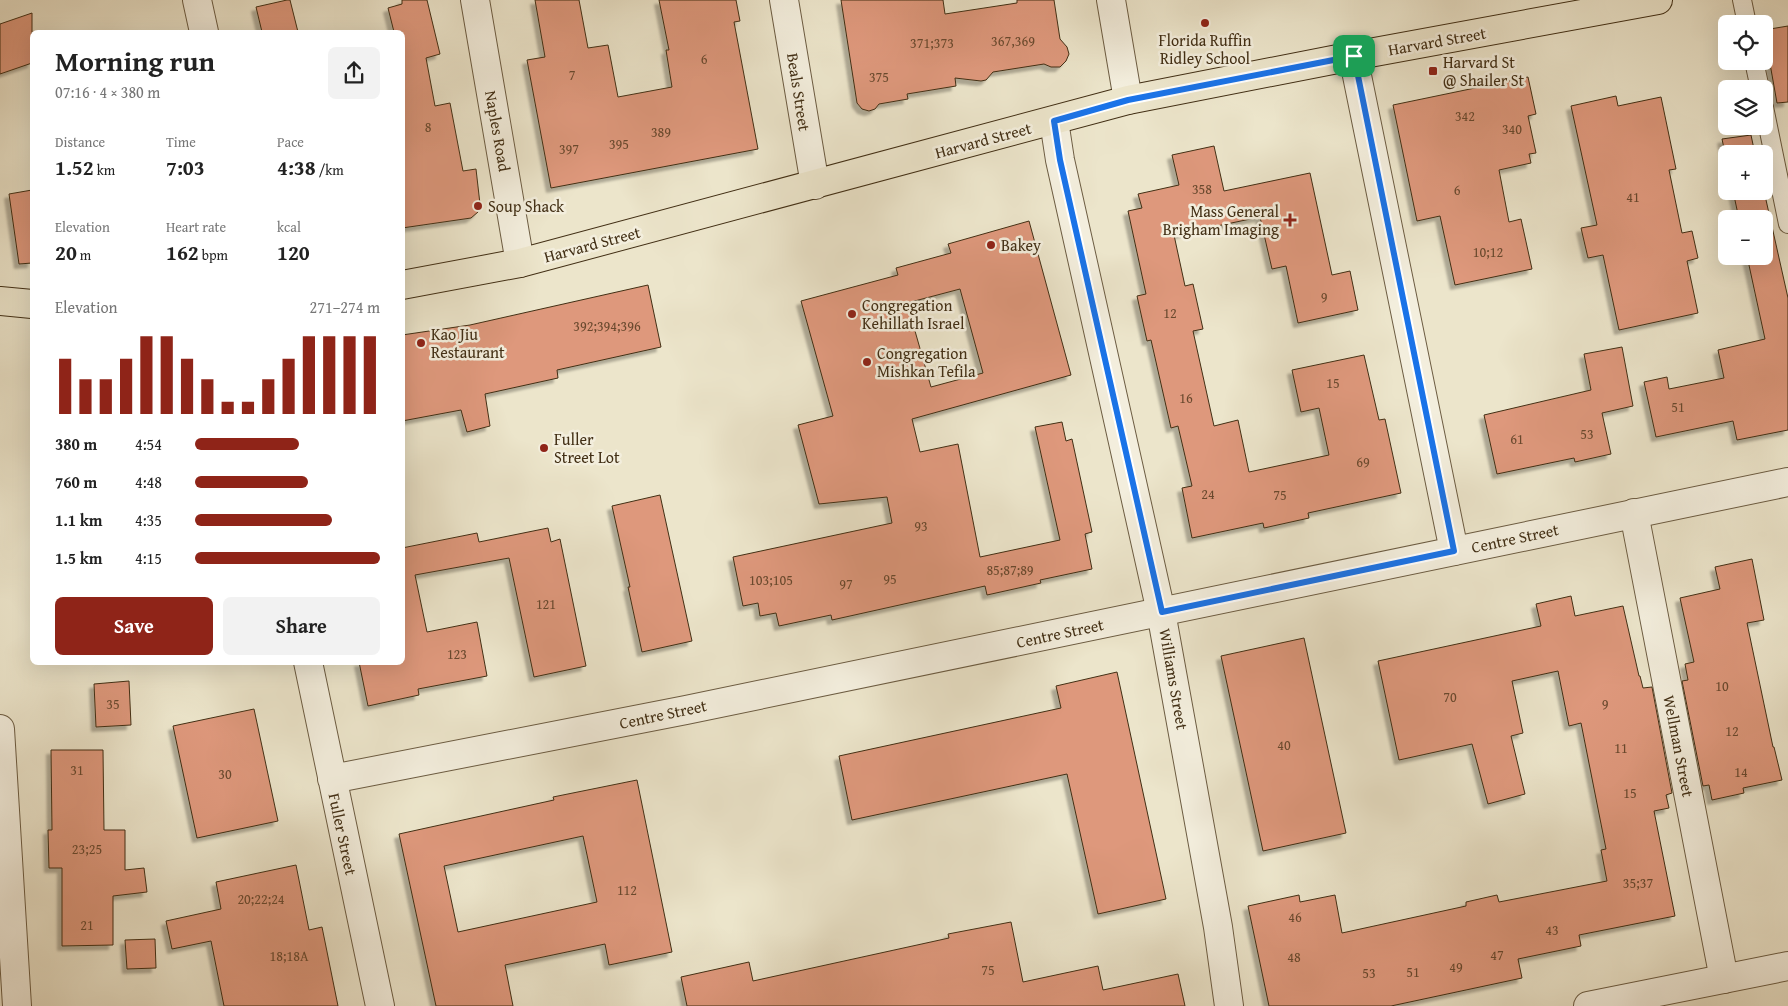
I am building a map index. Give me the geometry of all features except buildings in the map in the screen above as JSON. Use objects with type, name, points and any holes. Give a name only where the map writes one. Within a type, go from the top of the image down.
[{"type":"main road","name":"Harvard Street","points":[[405,284],[520,263],[1128,100],[1658,0]]},
{"type":"main road","points":[[0,301],[30,304]]},
{"type":"street","points":[[198,0],[204,30]]},
{"type":"street","name":"Naples Road","points":[[475,0],[520,263]]},
{"type":"street","name":"Beals Street","points":[[784,0],[815,185]]},
{"type":"street","points":[[1111,0],[1128,100]]},
{"type":"street","points":[[1354,56],[1454,551]]},
{"type":"street","name":"Williams Street","points":[[1054,121],[1060,160],[1162,612],[1218,927],[1229,1006]]},
{"type":"street","name":"Centre Street","points":[[332,779],[686,710],[1788,482]]},
{"type":"street","name":"Wellman Street","points":[[1634,514],[1724,979]]},
{"type":"street","name":"Fuller Street","points":[[309,665],[380,1006]]},
{"type":"street","points":[[0,729],[17,1006]]},
{"type":"street","points":[[1588,1006],[1788,966]]},
{"type":"lane","points":[[1742,0],[1744,15]]},
{"type":"lane","points":[[1770,135],[1788,224]]},
{"type":"place","name":"Florida Ruffin Ridley School","points":[[1205,23]]},
{"type":"place","name":"Harvard St @ Shailer St","points":[[1433,71]]},
{"type":"place","name":"Soup Shack","points":[[478,206]]},
{"type":"place","name":"Mass General Brigham Imaging","points":[[1290,220]]},
{"type":"place","name":"Bakey","points":[[991,245]]},
{"type":"place","name":"Congregation Kehillath Israel","points":[[852,314]]},
{"type":"place","name":"Kao Jiu Restaurant","points":[[421,343]]},
{"type":"place","name":"Congregation Mishkan Tefila","points":[[867,362]]},
{"type":"place","name":"Fuller Street Lot","points":[[544,448]]},
{"type":"route","points":[[1354,56],[1454,551],[1162,612],[1060,160],[1054,121],[1128,100],[1354,56]]}]
